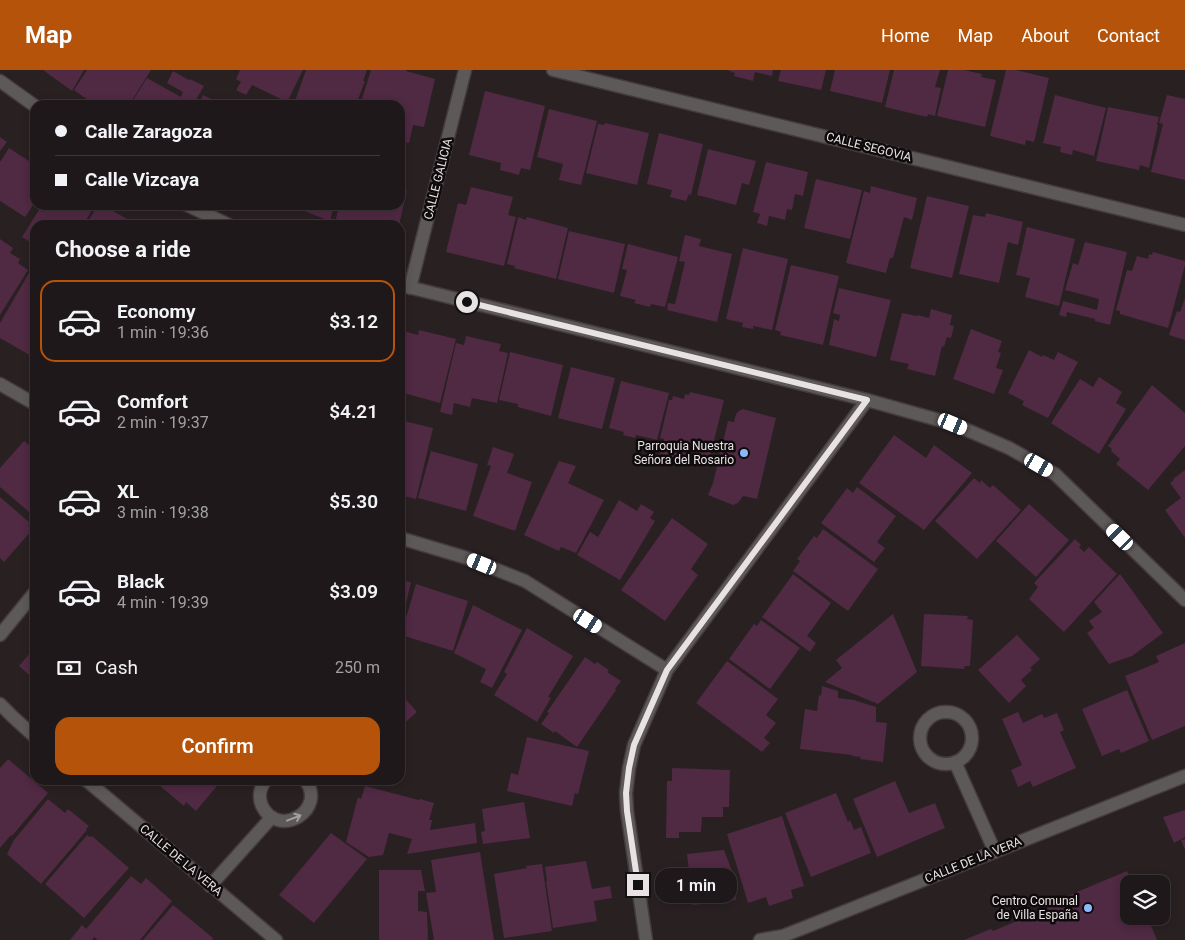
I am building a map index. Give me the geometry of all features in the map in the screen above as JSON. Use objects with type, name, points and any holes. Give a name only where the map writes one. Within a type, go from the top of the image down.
[{"type":"street","name":"CALLE GALICIA","points":[[405,286],[465,70]]},
{"type":"street","name":"CALLE SEGOVIA","points":[[553,70],[1185,225]]},
{"type":"street","points":[[0,81],[30,102]]},
{"type":"street","points":[[198,210],[218,220]]},
{"type":"street","points":[[405,286],[867,400],[953,424],[1008,448],[1055,474],[1185,600]]},
{"type":"street","points":[[0,384],[30,401]]},
{"type":"street","points":[[646,940],[627,811],[626,793],[634,745],[667,670],[867,400]]},
{"type":"street","points":[[405,539],[467,558],[525,581],[667,670]]},
{"type":"street","points":[[0,635],[30,598]]},
{"type":"street","points":[[0,704],[30,732]]},
{"type":"street","points":[[944,712],[960,716],[971,730],[971,746],[960,760],[955,762],[944,764],[936,762],[928,757],[923,750],[920,734],[928,719],[936,714],[944,712]]},
{"type":"street","points":[[955,762],[994,852]]},
{"type":"street","name":"CALLE DE LA VERA","points":[[760,940],[783,936],[1185,776]]},
{"type":"street","name":"CALLE DE LA VERA","points":[[92,785],[276,940]]},
{"type":"street","points":[[262,785],[261,803],[265,811],[281,821],[299,817],[306,811],[311,793],[308,785]]},
{"type":"street","points":[[210,886],[272,817]]},
{"type":"building","points":[[43,70],[84,70],[72,91]]},
{"type":"building","points":[[87,70],[151,70],[132,100],[88,100],[74,90]]},
{"type":"building","points":[[240,70],[303,70],[288,100],[283,100],[252,85],[246,95],[236,90],[241,82],[236,79]]},
{"type":"building","points":[[306,70],[367,70],[358,100],[295,100]]},
{"type":"building","points":[[371,70],[406,70],[435,79],[424,127],[413,125],[409,143],[405,142],[405,100],[362,100]]},
{"type":"building","points":[[727,70],[773,70],[772,76],[755,72],[753,81],[734,76],[735,73]]},
{"type":"building","points":[[781,70],[826,70],[821,90],[778,81]]},
{"type":"building","points":[[835,70],[890,70],[882,103],[830,91]]},
{"type":"building","points":[[894,70],[940,70],[935,87],[941,88],[935,116],[928,114],[927,117],[885,107]]},
{"type":"building","points":[[948,70],[964,70],[982,74],[981,77],[996,80],[985,127],[937,116]]},
{"type":"building","points":[[1006,70],[1016,70],[1049,78],[1034,142],[1026,140],[1025,145],[990,136]]},
{"type":"building","points":[[173,71],[204,86],[196,100],[133,100],[147,78],[181,97],[183,92],[167,83]]},
{"type":"building","points":[[485,91],[545,106],[530,170],[521,168],[519,175],[500,170],[501,163],[469,155]]},
{"type":"building","points":[[203,95],[214,100],[200,100]]},
{"type":"building","points":[[1055,95],[1106,108],[1094,156],[1073,150],[1072,155],[1060,152],[1061,147],[1043,143]]},
{"type":"building","points":[[1167,95],[1185,99],[1185,180],[1151,172],[1163,124],[1159,123]]},
{"type":"building","points":[[1108,107],[1159,117],[1149,168],[1140,165],[1139,170],[1096,161]]},
{"type":"building","points":[[549,109],[597,121],[581,185],[559,180],[563,164],[537,157]]},
{"type":"building","points":[[605,123],[649,133],[637,185],[586,173],[598,124],[604,125]]},
{"type":"building","points":[[659,133],[703,144],[691,195],[689,194],[686,201],[670,197],[672,190],[647,184]]},
{"type":"building","points":[[0,137],[7,142],[0,151]]},
{"type":"building","points":[[9,148],[30,162],[30,210],[25,217],[0,201],[0,162]]},
{"type":"building","points":[[708,149],[756,161],[749,185],[742,183],[736,205],[697,195]]},
{"type":"building","points":[[766,162],[808,172],[803,196],[795,194],[792,210],[787,209],[785,220],[769,216],[767,226],[757,223],[760,214],[753,212]]},
{"type":"building","points":[[816,179],[862,190],[850,239],[804,228]]},
{"type":"building","points":[[871,186],[917,198],[912,220],[904,217],[893,258],[890,258],[886,273],[846,263],[864,191],[870,193]]},
{"type":"building","points":[[471,187],[513,197],[508,215],[516,217],[504,266],[446,252],[458,203],[466,205]]},
{"type":"building","points":[[927,196],[969,206],[952,278],[910,268]]},
{"type":"building","points":[[39,210],[92,210],[86,220],[33,220]]},
{"type":"building","points":[[95,210],[112,210],[128,220],[89,220]]},
{"type":"building","points":[[302,210],[333,210],[330,220]]},
{"type":"building","points":[[338,210],[403,210],[400,220],[336,220]]},
{"type":"building","points":[[986,213],[1023,222],[1018,245],[1008,242],[999,283],[959,274],[973,215],[985,217]]},
{"type":"building","points":[[518,217],[526,220],[527,217],[568,228],[556,279],[514,268],[515,266],[507,264]]},
{"type":"building","points":[[30,224],[30,242],[22,237]]},
{"type":"building","points":[[1027,227],[1075,239],[1059,306],[1025,297],[1030,278],[1016,275]]},
{"type":"building","points":[[569,231],[625,244],[614,293],[558,279]]},
{"type":"building","points":[[685,235],[701,239],[699,246],[732,254],[717,322],[667,310],[668,303],[675,304],[685,262],[679,261]]},
{"type":"building","points":[[0,239],[13,248],[10,253],[20,259],[18,263],[28,270],[0,315]]},
{"type":"building","points":[[1085,242],[1127,252],[1110,325],[1067,312],[1066,317],[1059,315],[1063,301],[1097,310],[1099,299],[1065,290],[1073,263],[1078,265]]},
{"type":"building","points":[[628,244],[678,257],[665,307],[651,304],[650,307],[634,303],[636,300],[620,296],[627,270],[622,269]]},
{"type":"building","points":[[743,248],[788,259],[772,330],[753,326],[753,329],[742,327],[743,323],[726,319]]},
{"type":"building","points":[[1153,252],[1185,261],[1168,328],[1120,314],[1120,311],[1116,310],[1127,270],[1132,271],[1137,256],[1148,259],[1149,254],[1152,255]]},
{"type":"building","points":[[791,265],[839,276],[823,345],[780,335],[781,332],[775,330]]},
{"type":"building","points":[[30,274],[30,355],[0,338],[0,323]]},
{"type":"building","points":[[839,288],[891,300],[876,357],[829,345],[834,319],[839,321],[840,315],[833,313]]},
{"type":"building","points":[[1185,298],[1185,340],[1169,335],[1177,311],[1180,312]]},
{"type":"building","points":[[931,309],[952,315],[950,325],[954,326],[951,338],[947,337],[944,347],[942,346],[935,376],[907,369],[909,364],[890,360],[902,313],[929,318]]},
{"type":"building","points":[[971,329],[1002,341],[998,352],[1001,353],[996,368],[1003,370],[994,394],[953,379]]},
{"type":"building","points":[[419,330],[456,339],[440,403],[405,393],[405,332],[418,335]]},
{"type":"building","points":[[466,336],[501,344],[499,351],[508,353],[497,403],[472,398],[470,407],[454,403],[452,415],[440,412],[456,343],[464,345]]},
{"type":"building","points":[[1029,350],[1042,357],[1043,355],[1054,360],[1058,352],[1078,362],[1048,418],[1022,405],[1024,401],[1008,393]]},
{"type":"building","points":[[510,352],[563,365],[551,416],[518,407],[518,404],[499,400]]},
{"type":"building","points":[[571,367],[615,378],[602,429],[558,418]]},
{"type":"building","points":[[1099,377],[1122,392],[1116,403],[1126,409],[1099,454],[1051,423],[1080,379],[1093,387]]},
{"type":"building","points":[[621,381],[669,393],[657,440],[636,435],[635,438],[623,435],[624,432],[609,428]]},
{"type":"building","points":[[1152,385],[1185,413],[1185,446],[1148,490],[1116,464],[1120,459],[1108,446]]},
{"type":"building","points":[[690,392],[724,400],[709,461],[700,459],[698,464],[660,454],[664,439],[660,438],[669,400],[672,400],[673,396],[684,399],[685,394],[689,395]]},
{"type":"building","name":"Parroquia Nuestra Señora del Rosario","points":[[743,409],[776,418],[757,499],[743,496],[738,503],[733,505],[708,495],[713,483],[728,421],[734,422],[736,414]]},
{"type":"building","points":[[405,421],[433,428],[416,499],[405,496]]},
{"type":"building","points":[[894,435],[926,458],[934,445],[972,473],[924,530],[859,483]]},
{"type":"building","points":[[24,441],[30,446],[30,513],[0,487],[0,468]]},
{"type":"building","points":[[493,447],[514,454],[507,473],[532,482],[515,531],[473,516],[491,466],[487,465]]},
{"type":"building","points":[[431,451],[478,464],[466,511],[418,498]]},
{"type":"building","points":[[559,461],[576,466],[568,483],[604,500],[576,553],[561,547],[559,551],[524,535]]},
{"type":"building","points":[[1185,470],[1185,538],[1165,510],[1181,498],[1170,483]]},
{"type":"building","points":[[974,478],[980,483],[981,480],[990,488],[993,485],[1021,510],[977,559],[935,521]]},
{"type":"building","points":[[857,487],[896,516],[877,542],[885,548],[874,562],[821,523],[847,488],[853,493]]},
{"type":"building","points":[[0,497],[30,523],[28,526],[30,532],[4,562],[0,558]]},
{"type":"building","points":[[619,500],[637,511],[641,504],[654,512],[650,518],[655,521],[620,580],[577,555],[590,532],[598,537]]},
{"type":"building","points":[[1029,504],[1069,540],[1036,577],[996,541]]},
{"type":"building","points":[[672,518],[708,544],[691,569],[698,575],[665,621],[621,590]]},
{"type":"building","points":[[823,529],[878,569],[848,611],[793,571],[800,561],[797,559],[814,536],[817,538]]},
{"type":"building","points":[[1075,539],[1081,545],[1079,547],[1084,552],[1089,547],[1117,574],[1064,632],[1029,599],[1038,587],[1034,583]]},
{"type":"building","points":[[793,574],[831,603],[807,636],[816,643],[810,652],[762,617]]},
{"type":"building","points":[[1120,574],[1163,633],[1132,656],[1109,664],[1087,633],[1094,628],[1089,621],[1102,612],[1094,602]]},
{"type":"building","points":[[405,581],[411,582],[405,608]]},
{"type":"building","points":[[416,584],[468,601],[453,651],[405,636],[405,621]]},
{"type":"building","points":[[473,605],[522,630],[492,688],[480,682],[486,669],[454,653]]},
{"type":"building","points":[[893,614],[917,672],[878,704],[825,682],[842,668],[836,660]]},
{"type":"building","points":[[924,614],[968,616],[967,619],[973,620],[970,666],[965,666],[964,669],[921,666]]},
{"type":"building","points":[[761,620],[800,648],[770,689],[729,659],[754,624],[757,626]]},
{"type":"building","points":[[527,628],[573,656],[548,697],[551,698],[537,722],[494,695],[507,674],[504,672]]},
{"type":"building","points":[[1017,635],[1040,659],[1021,680],[1026,686],[1009,703],[978,670]]},
{"type":"building","points":[[1185,643],[1185,726],[1152,740],[1125,676],[1159,662],[1156,656]]},
{"type":"building","points":[[30,653],[30,676],[19,666]]},
{"type":"building","points":[[585,657],[609,670],[607,672],[621,681],[577,747],[555,731],[554,733],[541,724],[549,713],[547,712]]},
{"type":"building","points":[[727,661],[778,699],[766,715],[776,723],[764,738],[770,743],[762,752],[696,703]]},
{"type":"building","points":[[822,686],[838,691],[838,698],[854,700],[876,707],[876,722],[887,723],[883,762],[860,759],[861,757],[852,755],[800,749],[805,709],[817,711]]},
{"type":"building","points":[[1127,690],[1149,741],[1121,753],[1119,749],[1102,756],[1082,709]]},
{"type":"building","points":[[405,699],[417,712],[405,723]]},
{"type":"building","points":[[1018,712],[1023,723],[1042,714],[1044,718],[1057,713],[1064,730],[1060,732],[1076,768],[1033,787],[1030,781],[1018,787],[1011,770],[1022,765],[1002,719]]},
{"type":"building","points":[[527,737],[589,751],[578,794],[575,793],[572,806],[507,791],[511,773],[518,775]]},
{"type":"building","points":[[8,759],[30,778],[30,785],[39,785],[48,793],[0,848],[0,768]]},
{"type":"building","points":[[672,768],[730,770],[729,807],[723,807],[723,817],[702,817],[701,832],[679,832],[679,838],[666,838],[667,781],[672,781]]},
{"type":"building","points":[[895,781],[909,813],[935,803],[945,828],[877,857],[853,799]]},
{"type":"building","points":[[159,785],[218,785],[196,811],[186,802],[184,806]]},
{"type":"building","points":[[365,786],[434,803],[429,820],[432,820],[430,830],[475,823],[477,843],[407,854],[412,839],[389,833],[383,855],[369,857],[346,842],[358,797],[361,799]]},
{"type":"building","points":[[836,793],[848,822],[850,820],[854,830],[861,827],[871,853],[811,877],[785,813]]},
{"type":"building","points":[[48,799],[65,813],[68,809],[89,826],[41,884],[7,854],[14,840]]},
{"type":"building","points":[[524,802],[530,838],[483,844],[481,832],[485,831],[482,809]]},
{"type":"building","points":[[1185,810],[1185,837],[1174,843],[1163,817]]},
{"type":"building","points":[[782,816],[804,886],[791,890],[793,898],[769,906],[766,897],[748,903],[727,834]]},
{"type":"building","points":[[331,833],[367,859],[314,923],[279,895]]},
{"type":"building","points":[[87,835],[92,836],[129,868],[84,918],[45,884]]},
{"type":"building","points":[[1185,839],[1185,850],[1181,840]]},
{"type":"building","points":[[724,850],[734,876],[736,900],[693,905],[687,854]]},
{"type":"building","points":[[480,852],[494,940],[434,940],[426,893],[436,892],[431,860]]},
{"type":"building","points":[[586,861],[592,889],[610,886],[612,898],[594,901],[597,921],[553,928],[545,867]]},
{"type":"building","points":[[542,864],[552,931],[504,938],[494,874]]},
{"type":"building","points":[[379,870],[421,870],[425,891],[418,891],[418,911],[427,912],[428,940],[379,940]]},
{"type":"building","name":"Centro Comunal de Villa España","points":[[1127,871],[1129,875],[1120,875],[1120,925],[1151,925],[1157,940],[964,940],[991,929],[993,931],[1066,900],[1065,897]]},
{"type":"building","points":[[131,876],[141,884],[146,878],[172,901],[140,940],[98,940],[94,937],[92,940],[70,940],[82,925],[86,929]]},
{"type":"building","points":[[173,905],[213,938],[212,940],[143,940]]},
{"type":"place","name":"Parroquia Nuestra Señora del Rosario","points":[[744,453]]},
{"type":"place","name":"Centro Comunal de Villa España","points":[[1088,908]]},
{"type":"route","points":[[467,302],[867,400],[667,670],[634,745],[629,768],[626,793],[627,811],[638,885]]}]
